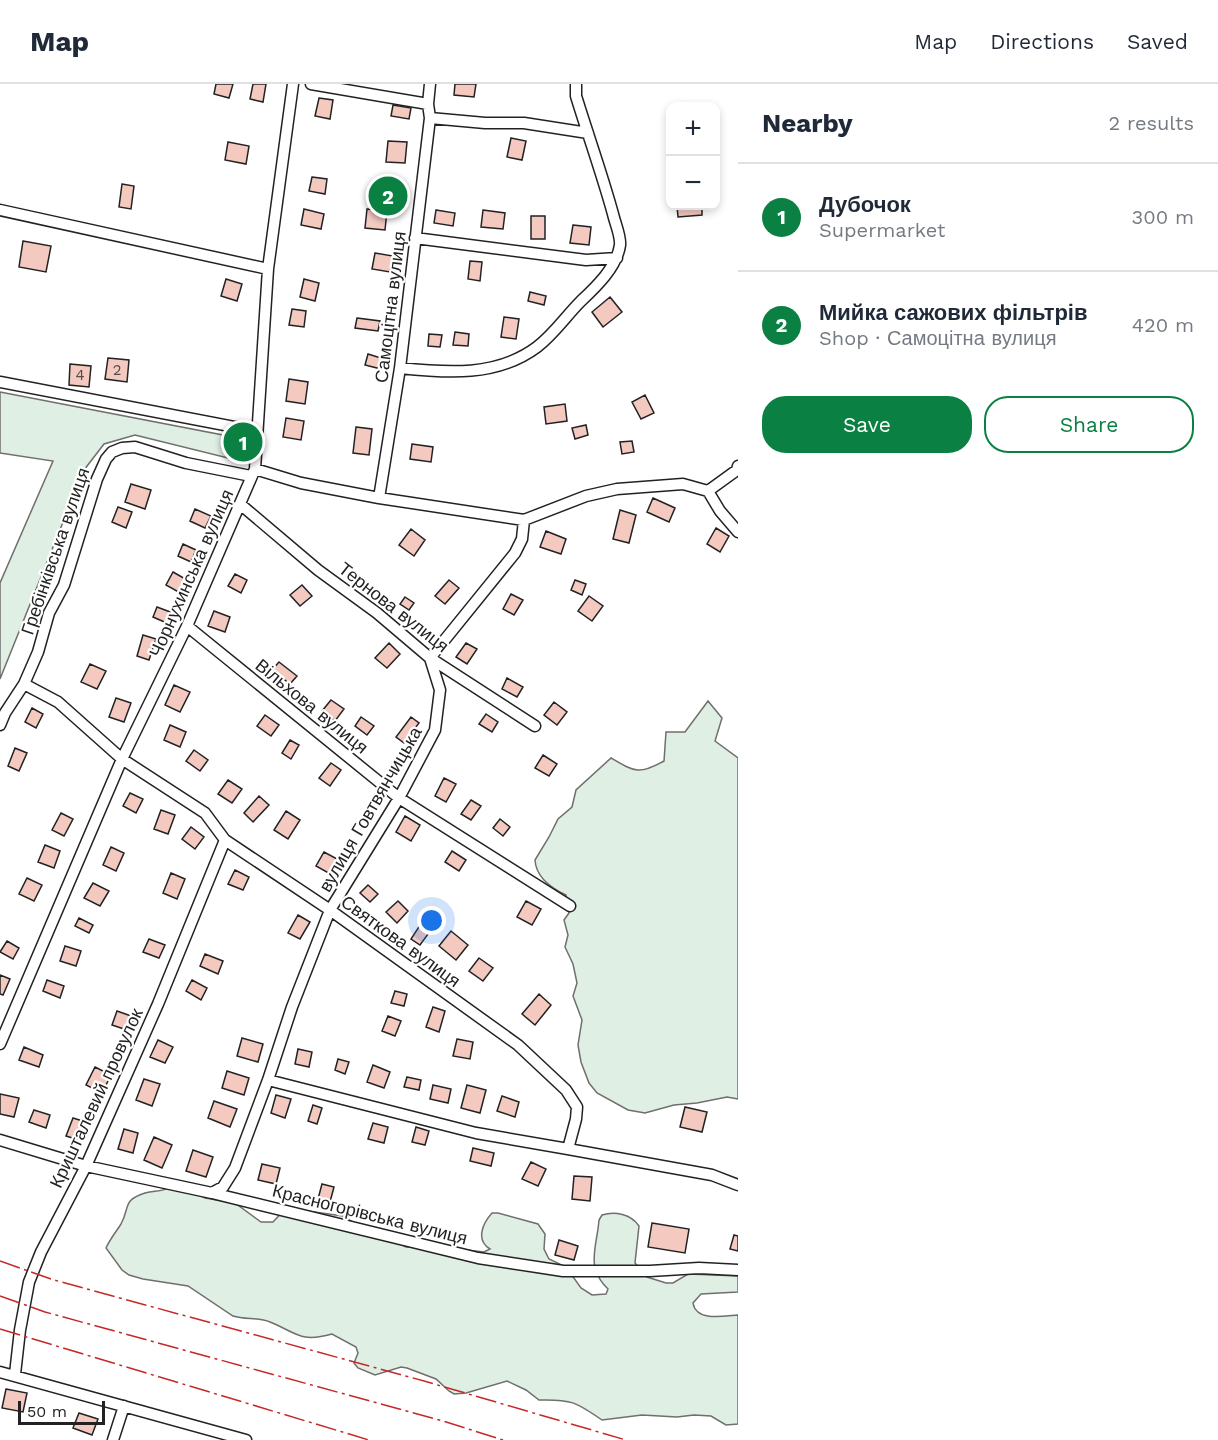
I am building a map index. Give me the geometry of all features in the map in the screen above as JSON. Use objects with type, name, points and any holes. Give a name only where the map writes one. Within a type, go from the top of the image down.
[{"type":"street","name":"Чорнухинська вулиця","points":[[0,1044],[122,759],[187,626],[253,472],[268,269],[293,84]]},
{"type":"street","points":[[311,84],[428,104]]},
{"type":"street","name":"Самоцітна вулиця","points":[[379,498],[400,369],[430,118],[428,104],[430,84]]},
{"type":"street","points":[[400,369],[434,372],[488,369],[506,364],[536,348],[553,333],[596,286],[617,258],[621,243],[576,96],[576,84]]},
{"type":"street","points":[[430,118],[485,123],[524,123],[588,133]]},
{"type":"street","points":[[0,210],[268,269]]},
{"type":"street","points":[[415,238],[586,260],[617,258]]},
{"type":"street","points":[[0,382],[256,432]]},
{"type":"street","name":"Гребінківська вулиця","points":[[0,726],[5,713],[24,684],[38,652],[49,613],[64,585],[97,479],[106,459],[112,452],[135,447],[186,463],[253,472]]},
{"type":"street","points":[[708,491],[738,468]]},
{"type":"street","points":[[253,472],[379,498],[524,520],[586,496],[617,489],[683,484],[708,491],[720,511],[738,532]]},
{"type":"street","name":"Тернова вулиця","points":[[240,504],[318,570],[377,613],[430,658],[535,726]]},
{"type":"street","points":[[430,658],[515,553],[522,538],[524,520]]},
{"type":"street","name":"Вільхова вулиця","points":[[187,626],[399,798],[570,906]]},
{"type":"street","name":"вулиця Говтвянчицька","points":[[212,1193],[223,1187],[235,1168],[292,1007],[330,910],[399,798],[435,730],[440,690],[430,658]]},
{"type":"street","name":"Святкова вулиця","points":[[24,684],[58,702],[122,759],[205,813],[225,840],[330,910],[518,1045],[566,1090],[577,1107],[568,1149]]},
{"type":"street","name":"Кришталевий провулок","points":[[15,1374],[20,1330],[30,1282],[41,1252],[86,1166],[158,1004],[225,840]]},
{"type":"street","points":[[268,1080],[476,1133],[712,1175],[738,1185]]},
{"type":"street","name":"Красногорівська вулиця","points":[[0,1140],[86,1166],[212,1193],[478,1258],[563,1271],[699,1268],[738,1270]]},
{"type":"street","points":[[0,1372],[15,1374],[240,1439]]},
{"type":"street","points":[[113,1440],[124,1406]]},
{"type":"green space","points":[[0,392],[228,436],[236,460],[135,435],[104,444],[84,470],[0,679],[0,583],[53,461],[0,453]]},
{"type":"green space","points":[[708,701],[722,718],[715,741],[738,758],[738,1099],[727,1097],[674,1105],[645,1113],[628,1110],[597,1093],[589,1083],[581,1062],[578,1045],[582,1020],[573,996],[577,983],[573,964],[565,947],[568,935],[564,920],[569,913],[566,895],[541,877],[535,860],[558,819],[572,807],[576,790],[611,758],[637,770],[649,768],[664,761],[666,732],[685,732]]},
{"type":"green space","points":[[171,1186],[183,1187],[205,1198],[235,1203],[261,1222],[273,1222],[286,1208],[343,1216],[367,1231],[389,1238],[406,1247],[432,1246],[484,1252],[490,1249],[483,1241],[483,1226],[492,1213],[498,1213],[538,1224],[545,1234],[544,1249],[549,1259],[566,1267],[581,1288],[592,1295],[606,1294],[608,1289],[601,1281],[595,1265],[599,1220],[602,1215],[607,1214],[627,1216],[639,1226],[635,1263],[647,1277],[673,1283],[688,1274],[738,1276],[738,1292],[701,1294],[693,1303],[699,1313],[705,1315],[718,1317],[738,1315],[738,1424],[726,1425],[711,1416],[694,1415],[677,1417],[642,1415],[602,1420],[573,1403],[539,1400],[526,1390],[507,1381],[466,1393],[454,1394],[436,1379],[407,1368],[401,1367],[375,1375],[358,1368],[354,1363],[358,1353],[356,1347],[332,1334],[321,1337],[299,1336],[266,1320],[233,1316],[188,1286],[129,1275],[122,1270],[106,1248],[133,1199]]},
{"type":"building","points":[[216,84],[233,84],[229,98],[214,94]]},
{"type":"building","points":[[253,84],[266,84],[263,102],[250,99]]},
{"type":"building","points":[[455,84],[476,84],[474,97],[454,95]]},
{"type":"building","points":[[319,98],[333,100],[330,119],[315,116]]},
{"type":"building","points":[[393,105],[411,108],[409,119],[391,116]]},
{"type":"building","points":[[511,138],[526,141],[522,160],[507,157]]},
{"type":"building","points":[[388,141],[407,142],[405,163],[386,162]]},
{"type":"building","points":[[228,142],[249,146],[246,164],[225,160]]},
{"type":"building","points":[[312,177],[327,179],[325,194],[309,191]]},
{"type":"building","points":[[385,178],[398,181],[395,191],[383,188]]},
{"type":"building","points":[[122,184],[134,186],[131,209],[119,207]]},
{"type":"building","points":[[304,209],[324,214],[321,229],[301,225]]},
{"type":"building","points":[[367,209],[387,211],[385,230],[365,228]]},
{"type":"building","points":[[436,210],[455,213],[453,226],[434,223]]},
{"type":"building","points":[[483,210],[505,213],[503,229],[481,227]]},
{"type":"building","points":[[677,210],[702,210],[702,215],[678,217]]},
{"type":"building","points":[[531,216],[545,216],[545,239],[531,239]]},
{"type":"building","points":[[573,225],[591,227],[589,245],[570,243]]},
{"type":"building","points":[[23,241],[51,246],[46,272],[19,267]]},
{"type":"building","points":[[375,253],[393,256],[390,272],[372,269]]},
{"type":"building","points":[[470,261],[482,262],[480,281],[468,279]]},
{"type":"building","points":[[226,279],[242,284],[237,301],[221,296]]},
{"type":"building","points":[[304,279],[319,283],[315,301],[300,297]]},
{"type":"building","points":[[530,292],[546,296],[544,305],[528,301]]},
{"type":"building","points":[[610,297],[622,312],[603,327],[592,312]]},
{"type":"building","points":[[292,309],[306,311],[304,327],[289,325]]},
{"type":"building","points":[[504,317],[519,319],[516,339],[501,337]]},
{"type":"building","points":[[357,318],[380,321],[378,331],[355,328]]},
{"type":"building","points":[[455,332],[469,334],[468,346],[453,345]]},
{"type":"building","points":[[429,334],[442,335],[440,347],[428,346]]},
{"type":"building","points":[[368,354],[384,359],[381,369],[365,365]]},
{"type":"building","points":[[108,358],[129,360],[127,382],[105,379]]},
{"type":"building","points":[[70,364],[91,366],[89,387],[69,385]]},
{"type":"building","points":[[289,379],[308,382],[305,404],[286,401]]},
{"type":"building","points":[[645,395],[654,413],[641,419],[632,402]]},
{"type":"building","points":[[565,404],[567,421],[546,424],[544,407]]},
{"type":"building","points":[[286,418],[304,421],[301,440],[283,437]]},
{"type":"building","points":[[586,425],[588,435],[575,439],[572,428]]},
{"type":"building","points":[[356,427],[372,429],[369,455],[353,453]]},
{"type":"building","points":[[236,436],[252,438],[250,449],[234,446]]},
{"type":"building","points":[[632,441],[634,452],[622,454],[620,442]]},
{"type":"building","points":[[412,444],[433,447],[431,462],[410,459]]},
{"type":"building","points":[[131,484],[151,490],[145,509],[125,502]]},
{"type":"building","points":[[653,498],[675,508],[669,522],[647,512]]},
{"type":"building","points":[[118,507],[132,512],[126,528],[112,522]]},
{"type":"building","points":[[195,509],[211,516],[205,528],[190,521]]},
{"type":"building","points":[[620,510],[636,515],[629,543],[613,539]]},
{"type":"building","points":[[716,528],[729,536],[720,552],[707,544]]},
{"type":"building","points":[[411,529],[425,540],[414,556],[399,545]]},
{"type":"building","points":[[546,531],[566,539],[561,554],[540,547]]},
{"type":"building","points":[[183,544],[196,550],[191,562],[178,556]]},
{"type":"building","points":[[173,572],[189,581],[182,594],[166,585]]},
{"type":"building","points":[[235,574],[247,580],[241,593],[228,586]]},
{"type":"building","points":[[449,580],[459,588],[445,604],[435,596]]},
{"type":"building","points":[[575,580],[586,584],[582,595],[571,590]]},
{"type":"building","points":[[302,585],[312,596],[300,606],[290,595]]},
{"type":"building","points":[[511,594],[523,600],[514,615],[503,609]]},
{"type":"building","points":[[589,596],[603,606],[592,621],[578,611]]},
{"type":"building","points":[[405,597],[414,603],[409,610],[400,604]]},
{"type":"building","points":[[157,607],[173,613],[169,624],[153,617]]},
{"type":"building","points":[[214,611],[230,617],[225,632],[208,626]]},
{"type":"building","points":[[143,635],[156,639],[149,660],[137,656]]},
{"type":"building","points":[[389,643],[400,654],[387,668],[375,658]]},
{"type":"building","points":[[466,643],[477,649],[467,664],[456,657]]},
{"type":"building","points":[[279,662],[297,676],[290,684],[272,670]]},
{"type":"building","points":[[90,664],[106,671],[97,689],[81,682]]},
{"type":"building","points":[[507,678],[523,687],[517,697],[502,689]]},
{"type":"building","points":[[174,685],[190,692],[180,712],[165,705]]},
{"type":"building","points":[[116,698],[131,703],[124,722],[109,717]]},
{"type":"building","points":[[331,700],[344,709],[335,721],[322,711]]},
{"type":"building","points":[[554,702],[567,712],[557,725],[544,715]]},
{"type":"building","points":[[32,708],[43,714],[36,728],[25,722]]},
{"type":"building","points":[[486,714],[498,722],[492,732],[479,724]]},
{"type":"building","points":[[265,715],[279,725],[271,736],[257,726]]},
{"type":"building","points":[[361,717],[374,726],[367,735],[355,726]]},
{"type":"building","points":[[411,717],[419,723],[404,743],[396,737]]},
{"type":"building","points":[[170,725],[186,732],[180,747],[164,740]]},
{"type":"building","points":[[290,740],[299,745],[291,759],[282,753]]},
{"type":"building","points":[[15,748],[27,753],[19,771],[8,766]]},
{"type":"building","points":[[194,750],[208,760],[200,771],[186,761]]},
{"type":"building","points":[[543,755],[557,764],[549,776],[535,768]]},
{"type":"building","points":[[331,763],[341,770],[330,786],[319,778]]},
{"type":"building","points":[[444,778],[456,784],[446,802],[435,796]]},
{"type":"building","points":[[228,780],[242,789],[232,803],[218,794]]},
{"type":"building","points":[[130,793],[143,799],[136,813],[123,806]]},
{"type":"building","points":[[259,796],[269,805],[253,822],[244,813]]},
{"type":"building","points":[[471,800],[481,806],[471,820],[461,814]]},
{"type":"building","points":[[161,810],[175,815],[168,834],[154,829]]},
{"type":"building","points":[[286,811],[300,820],[288,839],[274,830]]},
{"type":"building","points":[[61,813],[73,819],[64,836],[52,830]]},
{"type":"building","points":[[405,816],[420,825],[411,841],[396,832]]},
{"type":"building","points":[[500,819],[510,827],[503,836],[493,828]]},
{"type":"building","points":[[191,827],[204,837],[195,849],[182,839]]},
{"type":"building","points":[[45,845],[60,851],[54,868],[38,862]]},
{"type":"building","points":[[111,847],[124,853],[116,871],[103,865]]},
{"type":"building","points":[[452,851],[466,860],[459,871],[445,862]]},
{"type":"building","points":[[324,852],[339,860],[332,875],[316,866]]},
{"type":"building","points":[[235,870],[249,877],[243,890],[228,884]]},
{"type":"building","points":[[171,873],[185,879],[177,899],[163,893]]},
{"type":"building","points":[[27,878],[42,885],[34,901],[19,894]]},
{"type":"building","points":[[93,883],[109,891],[100,906],[84,898]]},
{"type":"building","points":[[368,885],[378,894],[370,902],[360,893]]},
{"type":"building","points":[[398,901],[408,911],[397,923],[386,912]]},
{"type":"building","points":[[526,901],[541,909],[532,925],[517,917]]},
{"type":"building","points":[[298,915],[310,922],[300,939],[288,933]]},
{"type":"building","points":[[79,918],[93,925],[89,933],[75,926]]},
{"type":"building","points":[[424,919],[434,926],[420,945],[411,939]]},
{"type":"building","points":[[451,931],[468,945],[456,960],[439,946]]},
{"type":"building","points":[[149,939],[165,945],[159,958],[143,952]]},
{"type":"building","points":[[7,941],[19,948],[13,959],[0,952]]},
{"type":"building","points":[[65,946],[81,951],[76,966],[60,961]]},
{"type":"building","points":[[205,954],[223,961],[218,974],[200,966]]},
{"type":"building","points":[[479,958],[493,968],[483,981],[469,971]]},
{"type":"building","points":[[0,975],[10,979],[3,995],[0,994]]},
{"type":"building","points":[[47,980],[64,986],[60,998],[43,991]]},
{"type":"building","points":[[192,980],[207,988],[201,1000],[186,991]]},
{"type":"building","points":[[395,991],[407,994],[404,1006],[391,1003]]},
{"type":"building","points":[[539,994],[551,1005],[535,1025],[522,1014]]},
{"type":"building","points":[[433,1007],[445,1011],[439,1032],[426,1027]]},
{"type":"building","points":[[117,1011],[134,1017],[130,1031],[112,1025]]},
{"type":"building","points":[[388,1016],[401,1021],[395,1036],[382,1031]]},
{"type":"building","points":[[242,1038],[263,1044],[258,1062],[237,1056]]},
{"type":"building","points":[[457,1039],[473,1042],[470,1059],[453,1056]]},
{"type":"building","points":[[158,1040],[173,1047],[165,1063],[150,1057]]},
{"type":"building","points":[[24,1047],[43,1055],[39,1067],[19,1060]]},
{"type":"building","points":[[298,1049],[312,1052],[309,1067],[295,1064]]},
{"type":"building","points":[[338,1059],[349,1062],[345,1074],[335,1070]]},
{"type":"building","points":[[373,1065],[390,1072],[384,1088],[367,1082]]},
{"type":"building","points":[[95,1067],[111,1075],[102,1093],[86,1085]]},
{"type":"building","points":[[227,1071],[249,1078],[244,1095],[222,1088]]},
{"type":"building","points":[[407,1077],[421,1080],[419,1090],[404,1087]]},
{"type":"building","points":[[144,1079],[160,1084],[152,1106],[136,1100]]},
{"type":"building","points":[[433,1085],[451,1089],[448,1103],[430,1099]]},
{"type":"building","points":[[467,1085],[486,1090],[480,1113],[461,1108]]},
{"type":"building","points":[[0,1094],[19,1098],[14,1117],[0,1114]]},
{"type":"building","points":[[276,1095],[291,1099],[285,1118],[271,1113]]},
{"type":"building","points":[[502,1096],[519,1102],[515,1117],[497,1111]]},
{"type":"building","points":[[214,1101],[237,1109],[230,1127],[208,1118]]},
{"type":"building","points":[[313,1105],[322,1108],[317,1124],[308,1121]]},
{"type":"building","points":[[685,1107],[707,1112],[702,1132],[680,1127]]},
{"type":"building","points":[[34,1110],[50,1115],[46,1128],[29,1122]]},
{"type":"building","points":[[73,1118],[86,1122],[79,1140],[66,1136]]},
{"type":"building","points":[[373,1123],[388,1127],[384,1143],[368,1139]]},
{"type":"building","points":[[416,1127],[429,1131],[425,1145],[412,1142]]},
{"type":"building","points":[[124,1129],[138,1133],[133,1153],[118,1149]]},
{"type":"building","points":[[154,1137],[172,1145],[162,1168],[144,1160]]},
{"type":"building","points":[[473,1148],[494,1153],[491,1166],[470,1161]]},
{"type":"building","points":[[193,1150],[213,1157],[206,1177],[186,1171]]},
{"type":"building","points":[[531,1162],[546,1169],[538,1186],[522,1179]]},
{"type":"building","points":[[262,1164],[280,1168],[276,1184],[258,1180]]},
{"type":"building","points":[[574,1176],[592,1177],[590,1201],[572,1199]]},
{"type":"building","points":[[322,1184],[334,1187],[330,1202],[318,1199]]},
{"type":"building","points":[[652,1223],[689,1229],[685,1253],[648,1247]]},
{"type":"building","points":[[734,1235],[738,1236],[738,1251],[730,1249]]},
{"type":"building","points":[[559,1240],[578,1246],[574,1260],[555,1255]]},
{"type":"building","points":[[6,1389],[27,1393],[23,1412],[2,1408]]},
{"type":"building","points":[[79,1413],[98,1419],[92,1435],[73,1428]]},
{"type":"power","points":[[0,1261],[54,1280],[424,1381],[626,1440]]},
{"type":"power","points":[[0,1296],[45,1312],[443,1421],[503,1440]]},
{"type":"power","points":[[0,1329],[369,1440]]},
{"type":"place","name":"Мийка сажових фільтрів","points":[[388,196]]},
{"type":"place","name":"Дубочок","points":[[243,442]]}]
